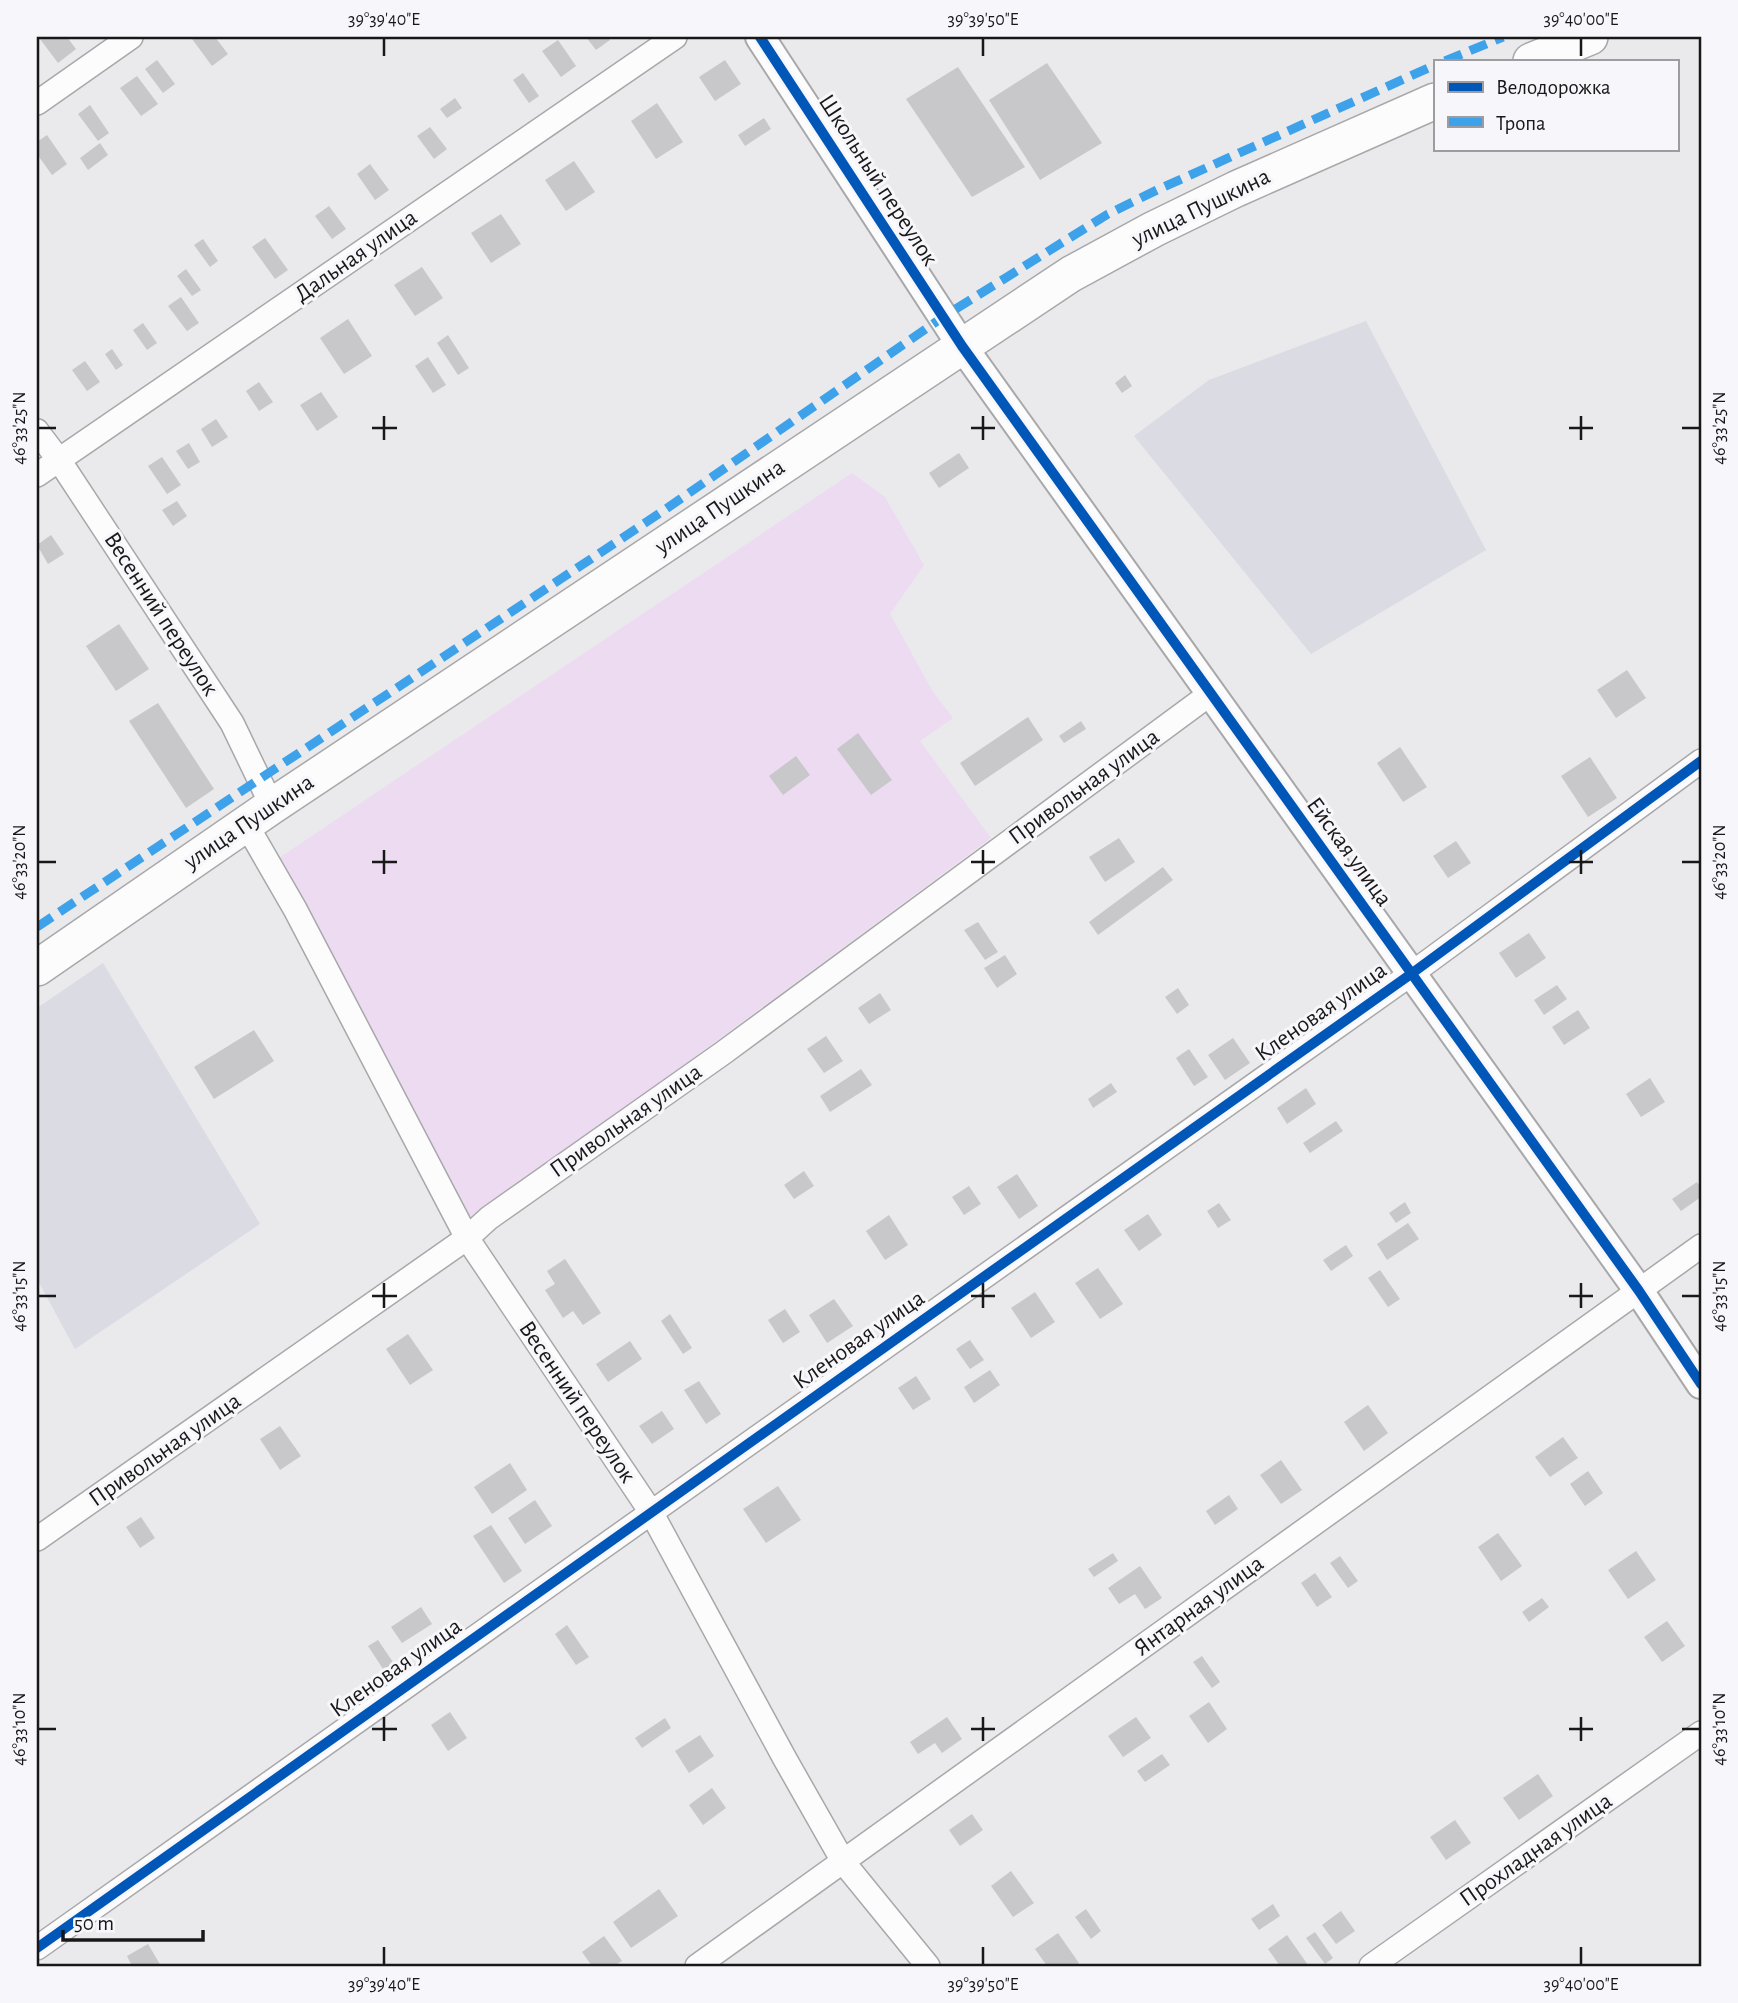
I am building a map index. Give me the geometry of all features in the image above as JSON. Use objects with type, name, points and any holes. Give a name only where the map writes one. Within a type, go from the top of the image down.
[{"type":"main road","points":[[1533,60],[1590,37]]},
{"type":"main road","name":"улица Пушкина","points":[[37,968],[259,815],[1071,274],[1236,189],[1434,101]]},
{"type":"street","points":[[37,103],[131,37]]},
{"type":"street","name":"Дальная улица","points":[[37,475],[675,37]]},
{"type":"street","name":"Школьный переулок","points":[[760,37],[962,346]]},
{"type":"street","name":"Ейская улица","points":[[962,346],[1639,1291],[1701,1384]]},
{"type":"street","name":"Весенний переулок","points":[[37,430],[60,460],[232,723],[259,815],[295,909],[467,1238],[651,1513],[844,1863],[928,1966]]},
{"type":"street","name":"Привольная улица","points":[[37,1539],[467,1238],[489,1218],[723,1053],[1210,694]]},
{"type":"street","name":"Кленовая улица","points":[[37,1948],[1412,974],[1701,761]]},
{"type":"street","name":"Янтарная улица","points":[[697,1966],[1701,1246]]},
{"type":"street","name":"Прохладная улица","points":[[1371,1966],[1701,1733]]},
{"type":"shaded area","points":[[1366,321],[1486,550],[1311,654],[1134,436],[1209,380]]},
{"type":"shaded area","points":[[852,473],[885,497],[924,565],[890,614],[933,692],[953,718],[920,741],[991,838],[474,1220],[464,1218],[279,858]]},
{"type":"shaded area","points":[[103,963],[260,1224],[75,1349],[37,1279],[37,1008]]},
{"type":"building","points":[[67,37],[76,49],[58,63],[40,39]]},
{"type":"building","points":[[215,37],[228,54],[212,66],[192,39]]},
{"type":"building","points":[[586,37],[608,37],[610,40],[596,50]]},
{"type":"building","points":[[558,40],[576,66],[561,77],[542,51]]},
{"type":"building","points":[[157,60],[175,84],[163,93],[145,69]]},
{"type":"building","points":[[725,60],[741,84],[715,101],[699,77]]},
{"type":"building","points":[[1047,63],[1102,143],[1040,180],[989,100]]},
{"type":"building","points":[[958,67],[1025,167],[972,197],[906,99]]},
{"type":"building","points":[[523,73],[539,96],[529,103],[513,80]]},
{"type":"building","points":[[137,76],[158,104],[141,116],[120,88]]},
{"type":"building","points":[[455,98],[462,108],[447,118],[440,109]]},
{"type":"building","points":[[657,103],[683,142],[656,159],[631,121]]},
{"type":"building","points":[[90,105],[109,133],[98,141],[78,114]]},
{"type":"building","points":[[764,118],[771,129],[745,146],[738,135]]},
{"type":"building","points":[[430,127],[447,149],[434,159],[417,136]]},
{"type":"building","points":[[47,135],[67,164],[52,175],[37,154],[37,142]]},
{"type":"building","points":[[100,143],[108,155],[88,170],[80,158]]},
{"type":"building","points":[[574,161],[595,192],[566,211],[545,180]]},
{"type":"building","points":[[370,164],[389,190],[375,200],[357,174]]},
{"type":"building","points":[[329,206],[346,229],[332,239],[315,216]]},
{"type":"building","points":[[501,214],[521,244],[491,263],[471,233]]},
{"type":"building","points":[[265,238],[288,270],[275,279],[252,247]]},
{"type":"building","points":[[203,239],[218,261],[210,267],[194,245]]},
{"type":"building","points":[[422,267],[443,298],[415,316],[394,285]]},
{"type":"building","points":[[186,269],[201,290],[192,296],[177,276]]},
{"type":"building","points":[[181,297],[199,323],[187,331],[168,306]]},
{"type":"building","points":[[348,319],[372,356],[344,374],[320,338]]},
{"type":"building","points":[[143,323],[157,343],[147,350],[133,330]]},
{"type":"building","points":[[448,335],[469,368],[458,375],[437,343]]},
{"type":"building","points":[[112,349],[123,365],[116,370],[105,354]]},
{"type":"building","points":[[428,357],[446,385],[433,393],[415,366]]},
{"type":"building","points":[[85,361],[100,382],[87,391],[72,370]]},
{"type":"building","points":[[1125,375],[1132,386],[1122,393],[1115,383]]},
{"type":"building","points":[[259,382],[273,402],[259,411],[246,391]]},
{"type":"building","points":[[321,392],[338,417],[317,431],[300,405]]},
{"type":"building","points":[[216,419],[228,437],[212,447],[201,429]]},
{"type":"building","points":[[189,443],[200,462],[188,469],[176,451]]},
{"type":"building","points":[[959,453],[969,468],[939,488],[929,473]]},
{"type":"building","points":[[162,457],[181,485],[167,494],[148,466]]},
{"type":"building","points":[[177,501],[187,516],[173,526],[162,510]]},
{"type":"building","points":[[51,535],[64,554],[48,564],[37,545]]},
{"type":"building","points":[[119,624],[149,669],[116,691],[86,646]]},
{"type":"building","points":[[1627,670],[1646,698],[1616,718],[1597,690]]},
{"type":"building","points":[[158,703],[214,789],[186,808],[129,721]]},
{"type":"building","points":[[1028,717],[1043,740],[975,786],[960,763]]},
{"type":"building","points":[[1081,721],[1086,729],[1064,743],[1059,736]]},
{"type":"building","points":[[858,733],[892,780],[871,795],[837,749]]},
{"type":"building","points":[[1400,747],[1427,787],[1403,802],[1377,763]]},
{"type":"building","points":[[796,756],[810,775],[783,795],[769,776]]},
{"type":"building","points":[[1590,757],[1617,798],[1588,817],[1561,776]]},
{"type":"building","points":[[1119,838],[1135,862],[1105,882],[1089,857]]},
{"type":"building","points":[[1456,841],[1471,863],[1448,878],[1433,856]]},
{"type":"building","points":[[1163,867],[1173,880],[1098,935],[1089,922]]},
{"type":"building","points":[[978,922],[998,952],[985,960],[964,930]]},
{"type":"building","points":[[1529,933],[1546,958],[1516,978],[1499,953]]},
{"type":"building","points":[[1005,955],[1017,974],[997,988],[984,968]]},
{"type":"building","points":[[1557,985],[1567,999],[1544,1015],[1534,1000]]},
{"type":"building","points":[[1178,988],[1189,1005],[1177,1014],[1165,997]]},
{"type":"building","points":[[880,993],[891,1010],[869,1024],[858,1008]]},
{"type":"building","points":[[1578,1010],[1590,1028],[1564,1045],[1552,1027]]},
{"type":"building","points":[[254,1030],[274,1061],[214,1099],[194,1067]]},
{"type":"building","points":[[826,1036],[843,1061],[824,1073],[807,1049]]},
{"type":"building","points":[[1233,1038],[1250,1063],[1225,1080],[1208,1055]]},
{"type":"building","points":[[1189,1049],[1208,1077],[1194,1086],[1176,1058]]},
{"type":"building","points":[[861,1069],[872,1085],[830,1112],[820,1096]]},
{"type":"building","points":[[1650,1078],[1665,1102],[1641,1117],[1626,1094]]},
{"type":"building","points":[[1111,1083],[1117,1092],[1093,1108],[1088,1099]]},
{"type":"building","points":[[1306,1088],[1316,1104],[1287,1124],[1277,1108]]},
{"type":"building","points":[[1336,1121],[1343,1131],[1310,1153],[1303,1143]]},
{"type":"building","points":[[804,1171],[814,1186],[794,1199],[784,1185]]},
{"type":"building","points":[[1017,1174],[1038,1206],[1019,1219],[997,1187]]},
{"type":"building","points":[[1697,1182],[1701,1188],[1701,1197],[1681,1211],[1672,1199]]},
{"type":"building","points":[[969,1186],[981,1204],[964,1215],[952,1197]]},
{"type":"building","points":[[1405,1202],[1411,1213],[1396,1223],[1389,1213]]},
{"type":"building","points":[[1219,1203],[1231,1220],[1218,1228],[1207,1211]]},
{"type":"building","points":[[1148,1214],[1162,1235],[1139,1251],[1124,1230]]},
{"type":"building","points":[[889,1215],[908,1245],[885,1260],[866,1231]]},
{"type":"building","points":[[1408,1223],[1419,1239],[1387,1260],[1377,1244]]},
{"type":"building","points":[[1346,1245],[1353,1256],[1331,1271],[1323,1260]]},
{"type":"building","points":[[565,1259],[601,1313],[583,1325],[573,1311],[563,1318],[545,1290],[555,1284],[547,1271]]},
{"type":"building","points":[[1098,1268],[1123,1304],[1100,1319],[1075,1283]]},
{"type":"building","points":[[1380,1270],[1400,1299],[1388,1307],[1368,1278]]},
{"type":"building","points":[[1035,1292],[1055,1322],[1031,1338],[1011,1308]]},
{"type":"building","points":[[834,1299],[853,1326],[827,1343],[809,1315]]},
{"type":"building","points":[[785,1309],[800,1332],[783,1343],[768,1320]]},
{"type":"building","points":[[670,1314],[692,1348],[683,1354],[661,1321]]},
{"type":"building","points":[[408,1334],[433,1370],[410,1385],[386,1349]]},
{"type":"building","points":[[970,1340],[984,1360],[970,1369],[956,1349]]},
{"type":"building","points":[[630,1341],[642,1359],[608,1382],[596,1364]]},
{"type":"building","points":[[990,1370],[1000,1385],[974,1403],[964,1387]]},
{"type":"building","points":[[916,1376],[931,1399],[913,1410],[898,1388]]},
{"type":"building","points":[[699,1381],[721,1414],[706,1424],[684,1390]]},
{"type":"building","points":[[1368,1405],[1388,1433],[1364,1451],[1344,1422]]},
{"type":"building","points":[[662,1411],[674,1429],[652,1444],[639,1426]]},
{"type":"building","points":[[280,1426],[301,1456],[280,1470],[260,1439]]},
{"type":"building","points":[[1563,1437],[1578,1458],[1550,1477],[1535,1457]]},
{"type":"building","points":[[1281,1460],[1302,1490],[1281,1504],[1260,1475]]},
{"type":"building","points":[[510,1463],[527,1490],[492,1514],[474,1487]]},
{"type":"building","points":[[1588,1471],[1603,1493],[1585,1506],[1570,1484]]},
{"type":"building","points":[[778,1486],[801,1520],[766,1543],[743,1509]]},
{"type":"building","points":[[1229,1495],[1238,1509],[1215,1525],[1206,1511]]},
{"type":"building","points":[[535,1500],[552,1526],[525,1544],[508,1518]]},
{"type":"building","points":[[141,1517],[155,1538],[140,1548],[126,1527]]},
{"type":"building","points":[[491,1525],[522,1571],[504,1583],[473,1536]]},
{"type":"building","points":[[1498,1533],[1522,1566],[1501,1581],[1478,1547]]},
{"type":"building","points":[[1636,1551],[1656,1580],[1628,1599],[1608,1570]]},
{"type":"building","points":[[1113,1553],[1118,1561],[1094,1577],[1088,1569]]},
{"type":"building","points":[[1340,1556],[1358,1581],[1348,1588],[1330,1563]]},
{"type":"building","points":[[1140,1566],[1162,1598],[1145,1609],[1135,1594],[1119,1604],[1108,1588]]},
{"type":"building","points":[[1315,1573],[1332,1597],[1317,1607],[1301,1583]]},
{"type":"building","points":[[1542,1598],[1549,1607],[1529,1622],[1522,1612]]},
{"type":"building","points":[[421,1607],[432,1624],[402,1643],[391,1627]]},
{"type":"building","points":[[1667,1621],[1685,1646],[1662,1662],[1644,1637]]},
{"type":"building","points":[[567,1625],[589,1657],[576,1665],[555,1634]]},
{"type":"building","points":[[378,1640],[397,1668],[387,1675],[368,1646]]},
{"type":"building","points":[[1202,1656],[1220,1682],[1212,1688],[1193,1662]]},
{"type":"building","points":[[1209,1702],[1227,1729],[1208,1743],[1189,1716]]},
{"type":"building","points":[[450,1712],[467,1738],[448,1751],[431,1725]]},
{"type":"building","points":[[947,1717],[962,1739],[942,1753],[935,1743],[918,1754],[910,1742]]},
{"type":"building","points":[[1136,1717],[1151,1738],[1123,1757],[1108,1736]]},
{"type":"building","points":[[665,1718],[671,1728],[642,1748],[635,1738]]},
{"type":"building","points":[[700,1735],[714,1756],[689,1773],[675,1751]]},
{"type":"building","points":[[1162,1754],[1170,1765],[1145,1782],[1137,1771]]},
{"type":"building","points":[[1538,1774],[1553,1796],[1519,1820],[1503,1798]]},
{"type":"building","points":[[712,1788],[726,1808],[703,1825],[689,1805]]},
{"type":"building","points":[[972,1814],[983,1830],[960,1846],[949,1830]]},
{"type":"building","points":[[1455,1820],[1471,1843],[1446,1860],[1430,1837]]},
{"type":"building","points":[[1011,1871],[1034,1903],[1013,1917],[991,1886]]},
{"type":"building","points":[[659,1889],[678,1916],[631,1948],[613,1922]]},
{"type":"building","points":[[1273,1904],[1280,1916],[1259,1930],[1251,1919]]},
{"type":"building","points":[[1086,1909],[1101,1931],[1091,1939],[1075,1917]]},
{"type":"building","points":[[1341,1911],[1355,1931],[1336,1944],[1322,1925]]},
{"type":"building","points":[[1315,1932],[1333,1958],[1325,1964],[1306,1938]]},
{"type":"building","points":[[1058,1933],[1079,1963],[1075,1966],[1047,1966],[1035,1949]]},
{"type":"building","points":[[1287,1935],[1307,1966],[1280,1966],[1268,1949]]},
{"type":"building","points":[[604,1936],[622,1961],[614,1966],[592,1966],[582,1952]]},
{"type":"building","points":[[148,1944],[161,1966],[132,1966],[127,1956]]},
{"type":"marked path","points":[[1447,60],[1503,37]]},
{"type":"marked path","points":[[37,927],[663,511],[943,317],[1108,214],[1434,65]]},
{"type":"cycle path","points":[[760,37],[962,346],[1639,1291],[1701,1384]]},
{"type":"cycle path","points":[[37,1948],[1411,974],[1701,761]]}]
